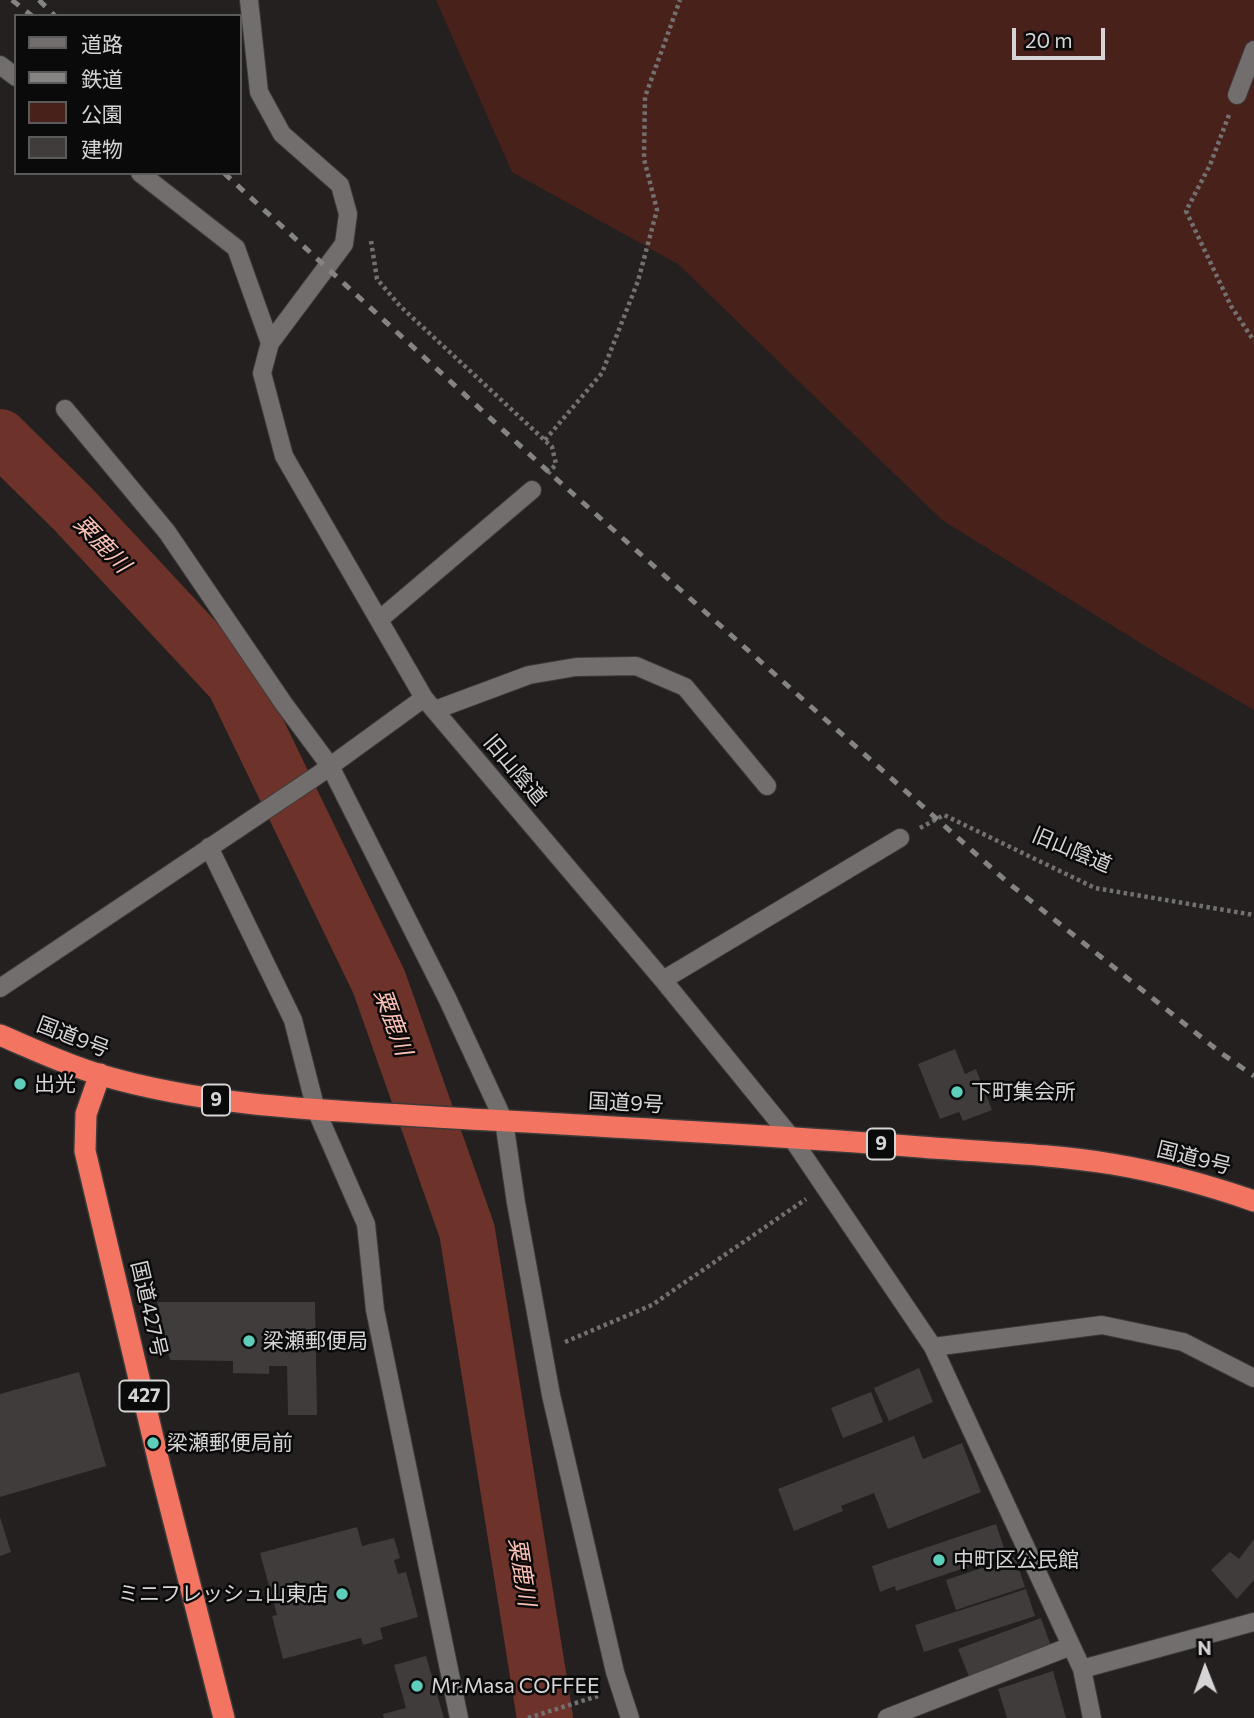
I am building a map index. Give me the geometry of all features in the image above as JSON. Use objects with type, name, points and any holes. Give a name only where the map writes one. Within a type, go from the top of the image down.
[{"type":"highway","name":"国道9号","points":[[0,1035],[100,1074],[219,1100],[326,1110],[791,1137],[1110,1164],[1213,1187],[1254,1201]]},
{"type":"highway","name":"国道427号","points":[[100,1074],[86,1114],[85,1151],[224,1718]]},
{"type":"street","points":[[249,0],[259,92],[282,134],[340,185],[348,214]]},
{"type":"street","points":[[1237,95],[1254,50]]},
{"type":"street","points":[[143,175],[236,248],[270,343]]},
{"type":"street","name":"旧山陰道","points":[[348,214],[344,244],[270,343],[262,373],[284,456],[429,704],[663,980],[791,1137],[933,1347],[1082,1669],[1092,1718]]},
{"type":"street","points":[[65,409],[167,532],[284,704],[324,771],[448,1000],[494,1120],[516,1203],[551,1395],[615,1672],[630,1718]]},
{"type":"street","points":[[379,620],[532,491]]},
{"type":"street","points":[[0,988],[429,704],[529,675],[576,667],[636,666],[685,687],[767,786]]},
{"type":"street","points":[[663,980],[900,838]]},
{"type":"street","points":[[209,848],[293,1020],[366,1224],[375,1310],[459,1718]]},
{"type":"street","points":[[933,1347],[1102,1325],[1183,1342],[1254,1378]]},
{"type":"street","points":[[1082,1669],[1254,1622]]},
{"type":"street","points":[[887,1718],[1071,1646]]},
{"type":"path","points":[[545,440],[602,373],[638,281],[657,210],[643,159],[645,97],[680,0]]},
{"type":"path","points":[[1237,95],[1210,165],[1186,211],[1231,306],[1254,341]]},
{"type":"path","points":[[348,214],[370,237],[377,279],[552,447],[556,464],[532,491]]},
{"type":"path","name":"旧山陰道","points":[[900,838],[944,815],[1095,888],[1254,915]]},
{"type":"path","points":[[543,1352],[652,1305],[825,1186]]},
{"type":"path","points":[[528,1718],[600,1696]]},
{"type":"green space","points":[[436,0],[1254,0],[1254,710],[942,520],[678,264],[512,172]]},
{"type":"building","name":"下町集会所","points":[[955,1049],[965,1074],[976,1069],[992,1110],[963,1121],[959,1112],[940,1119],[918,1064]]},
{"type":"building","points":[[157,1302],[315,1302],[317,1415],[288,1415],[287,1366],[269,1366],[269,1374],[233,1373],[233,1361],[170,1360]]},
{"type":"building","points":[[919,1368],[933,1402],[889,1421],[874,1388]]},
{"type":"building","points":[[79,1372],[106,1466],[0,1497],[0,1394]]},
{"type":"building","points":[[871,1392],[883,1422],[843,1438],[831,1408]]},
{"type":"building","points":[[914,1436],[923,1459],[962,1443],[981,1492],[888,1529],[874,1493],[841,1506],[843,1511],[794,1531],[778,1489]]},
{"type":"building","points":[[0,1517],[11,1552],[0,1556]]},
{"type":"building","name":"中町区公民館","points":[[996,1524],[1006,1554],[896,1591],[895,1586],[880,1592],[872,1566]]},
{"type":"building","name":"ミニフレッシュ山東店","points":[[357,1527],[362,1546],[394,1538],[400,1558],[394,1560],[398,1574],[406,1572],[418,1617],[380,1628],[383,1639],[363,1645],[361,1638],[283,1659],[272,1616],[277,1615],[260,1553]]},
{"type":"building","points":[[1254,1539],[1254,1580],[1237,1599],[1211,1570],[1230,1552],[1239,1559]]},
{"type":"building","points":[[1015,1557],[1025,1587],[956,1610],[946,1580]]},
{"type":"building","points":[[1026,1589],[1035,1616],[924,1652],[915,1625]]},
{"type":"building","points":[[1041,1618],[1052,1649],[970,1679],[958,1649]]},
{"type":"building","name":"Mr.Masa COFFEE","points":[[426,1656],[444,1718],[384,1718],[383,1714],[406,1708],[394,1665]]},
{"type":"building","points":[[1053,1671],[1066,1718],[1007,1718],[998,1689]]},
{"type":"waterway","name":"粟鹿川","points":[[0,437],[73,509],[234,682],[379,982],[467,1231],[545,1718]]},
{"type":"railway","points":[[12,0],[30,14]]},
{"type":"railway","points":[[39,0],[53,14]]},
{"type":"railway","points":[[226,175],[552,475],[1006,881],[1221,1053],[1254,1076]]},
{"type":"place","name":"出光","points":[[20,1084]]},
{"type":"place","name":"下町集会所","points":[[957,1092]]},
{"type":"place","name":"梁瀬郵便局","points":[[249,1341]]},
{"type":"place","name":"梁瀬郵便局前","points":[[153,1443]]},
{"type":"place","name":"中町区公民館","points":[[939,1560]]},
{"type":"place","name":"ミニフレッシュ山東店","points":[[342,1594]]},
{"type":"place","name":"Mr.Masa COFFEE","points":[[417,1686]]}]
